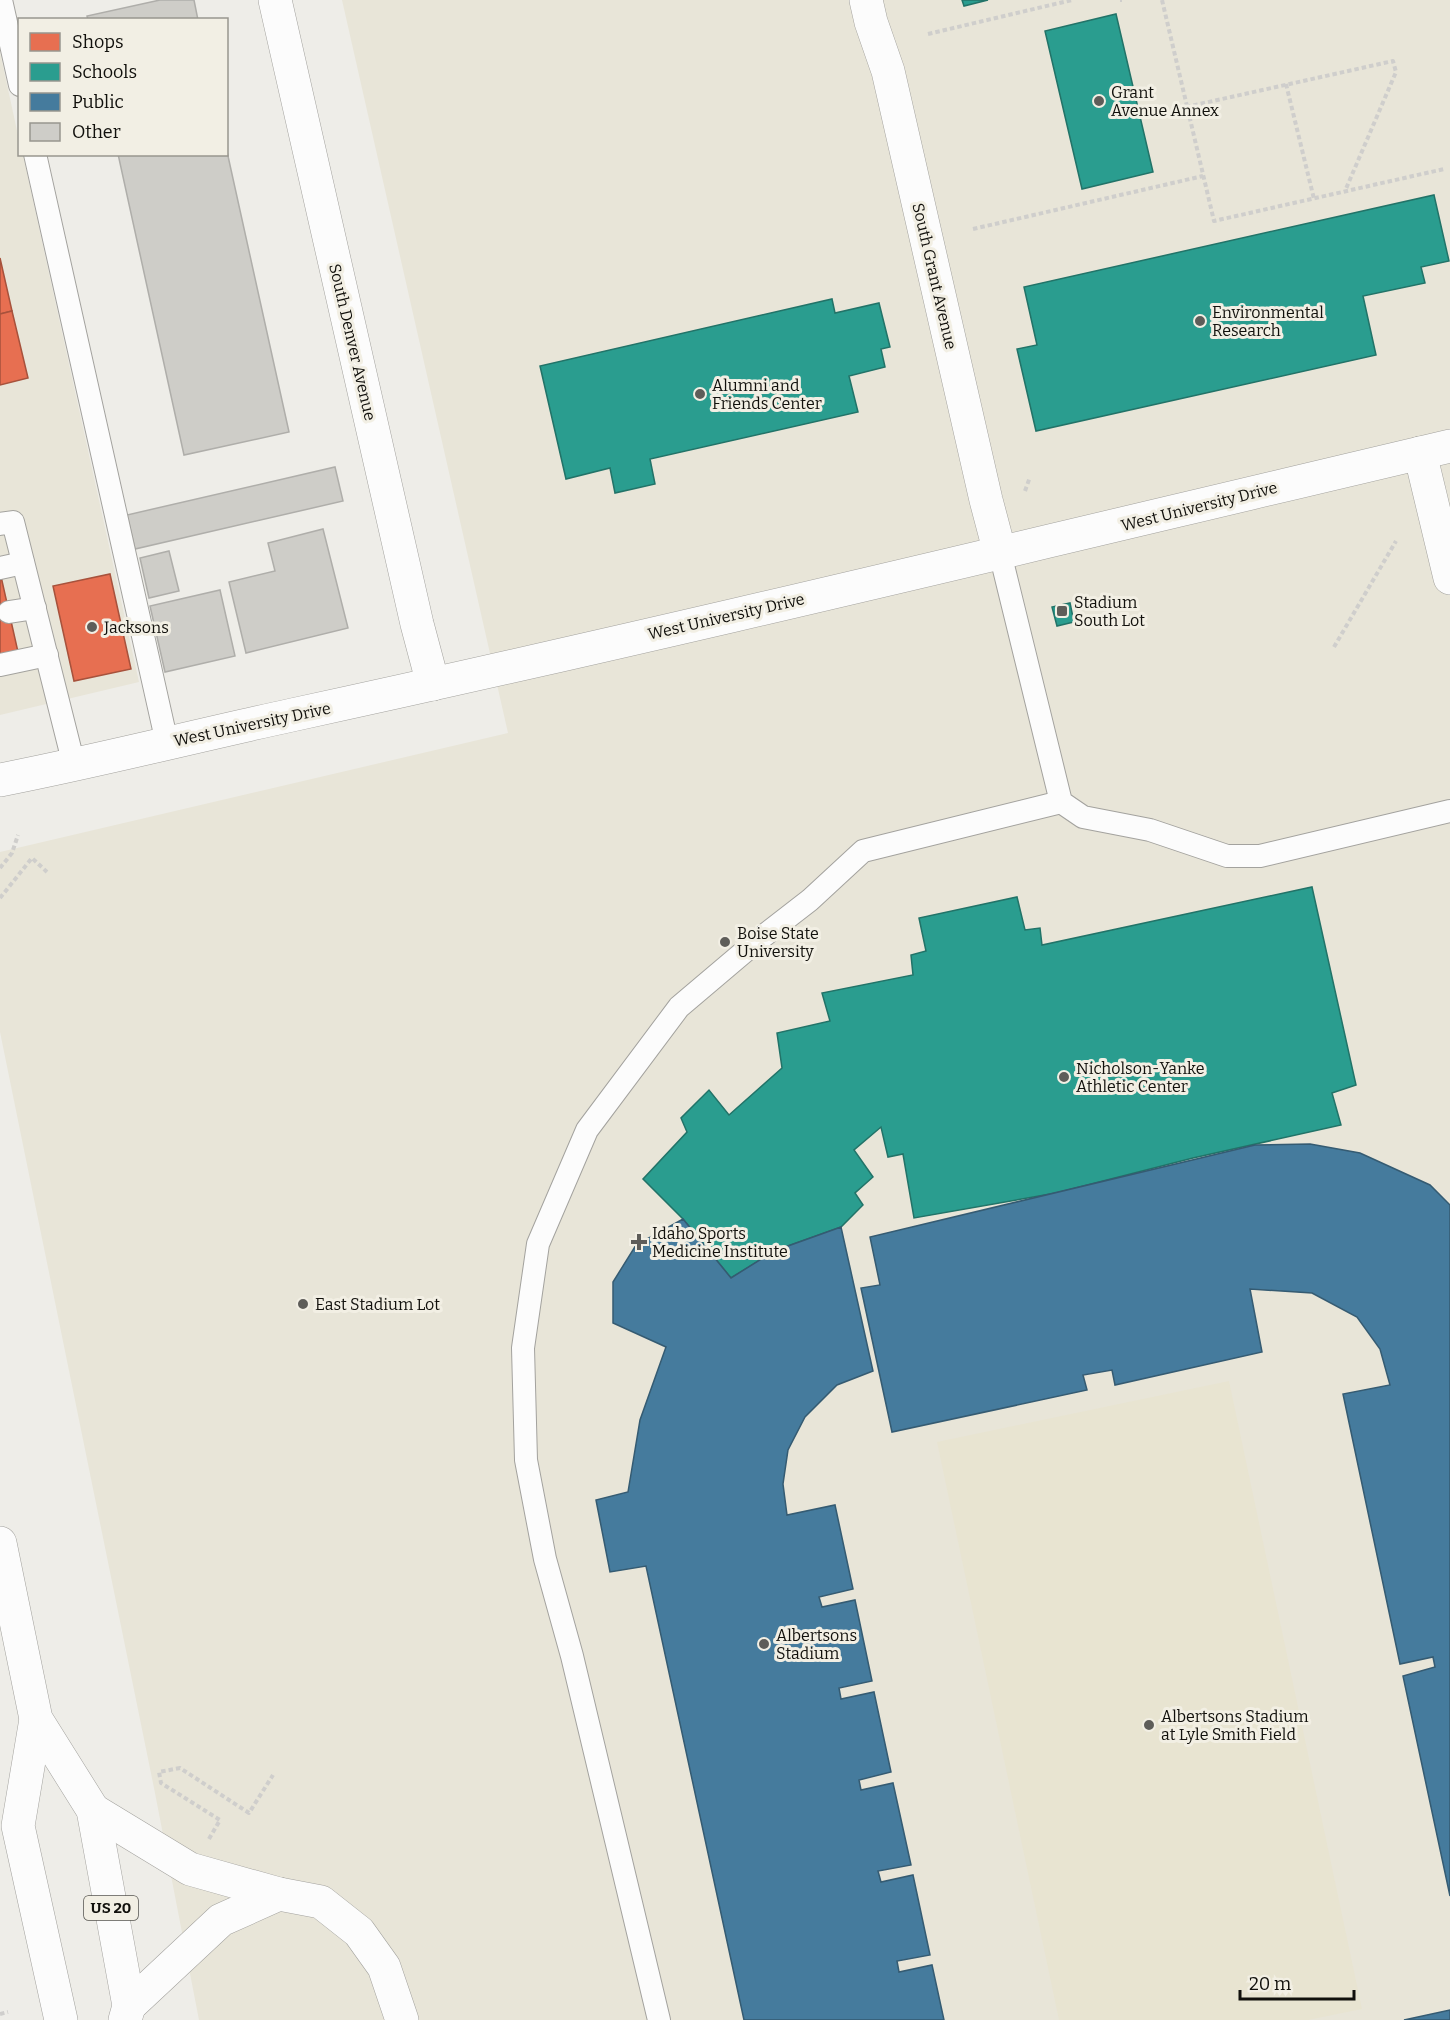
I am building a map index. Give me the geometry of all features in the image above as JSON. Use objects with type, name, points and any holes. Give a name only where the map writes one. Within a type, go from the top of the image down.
[{"type":"street","name":"South Denver Avenue","points":[[275,0],[414,613],[433,684]]},
{"type":"street","name":"South Grant Avenue","points":[[866,0],[888,71],[1000,553]]},
{"type":"street","name":"West University Drive","points":[[0,780],[433,684],[1000,553],[1435,449]]},
{"type":"street","points":[[1435,449],[1450,578]]},
{"type":"street","name":"US 20","points":[[0,1543],[36,1719],[93,1810],[127,2013]]},
{"type":"street","points":[[36,1719],[18,1826],[61,2020]]},
{"type":"street","points":[[93,1810],[190,1869],[279,1894],[321,1902],[359,1932],[384,1968],[402,2020]]},
{"type":"street","points":[[127,2013],[221,1920],[279,1894]]},
{"type":"lane","points":[[1,0],[18,76]]},
{"type":"lane","points":[[35,156],[167,742]]},
{"type":"lane","points":[[0,524],[13,522],[74,765]]},
{"type":"lane","points":[[1000,553],[1061,802],[1083,817],[1150,830],[1227,856],[1260,856],[1450,811]]},
{"type":"lane","points":[[0,568],[23,563]]},
{"type":"lane","points":[[9,612],[35,608]]},
{"type":"lane","points":[[0,665],[47,655]]},
{"type":"lane","points":[[658,2020],[572,1656],[545,1559],[526,1460],[523,1348],[538,1244],[587,1130],[680,1007],[757,941],[810,900],[863,851],[1061,802]]},
{"type":"path","points":[[928,34],[1072,0]]},
{"type":"path","points":[[1162,0],[1214,221],[1444,169]]},
{"type":"path","points":[[1186,106],[1393,61],[1396,72],[1345,191]]},
{"type":"path","points":[[1286,84],[1314,199]]},
{"type":"path","points":[[973,229],[1203,176]]},
{"type":"path","points":[[1025,491],[1030,477]]},
{"type":"path","points":[[1334,647],[1396,541]]},
{"type":"path","points":[[0,868],[12,853],[18,835]]},
{"type":"path","points":[[0,898],[32,858],[47,872]]},
{"type":"path","points":[[206,1844],[220,1820],[161,1783],[159,1772],[180,1768],[249,1812],[273,1775]]},
{"type":"path","points":[[0,2014],[8,2012]]},
{"type":"shaded area","name":"Boise State University","points":[[342,0],[1450,0],[1450,2020],[199,2020],[0,1032],[0,852],[508,733]]},
{"type":"shaded area","points":[[0,52],[18,135],[18,156],[23,156],[139,682],[0,715]]},
{"type":"shaded area","name":"Albertsons Stadium at Lyle Smith Field","points":[[1229,1381],[1362,2009],[1308,2020],[1059,2020],[937,1442]]},
{"type":"building: Shops","points":[[0,258],[12,311],[0,314]]},
{"type":"building: Shops","points":[[12,311],[28,378],[0,385],[0,314]]},
{"type":"building: Shops","points":[[0,572],[18,652],[0,656]]},
{"type":"building: Shops","name":"Jacksons","points":[[110,574],[131,669],[74,681],[53,586]]},
{"type":"building: Schools","points":[[962,0],[988,0],[964,6]]},
{"type":"building: Schools","name":"Grant Avenue Annex","points":[[1116,14],[1153,172],[1082,189],[1045,31]]},
{"type":"building: Schools","name":"Environmental Research","points":[[1434,195],[1449,261],[1421,267],[1425,283],[1363,296],[1376,355],[1036,431],[1017,349],[1037,345],[1024,287]]},
{"type":"building: Schools","name":"Alumni and Friends Center","points":[[832,299],[835,313],[879,303],[890,347],[881,349],[885,367],[849,376],[858,412],[650,459],[655,484],[615,493],[610,468],[566,479],[540,366]]},
{"type":"building: Schools","points":[[1070,603],[1074,622],[1057,626],[1052,607]]},
{"type":"building: Schools","name":"Nicholson-Yanke Athletic Center","points":[[1312,887],[1356,1085],[1332,1093],[1341,1125],[1193,1158],[1056,1193],[914,1218],[903,1154],[888,1157],[881,1127],[854,1150],[873,1177],[855,1193],[863,1205],[841,1227],[774,1251],[731,1278],[683,1219],[643,1179],[687,1132],[681,1118],[709,1090],[729,1115],[782,1068],[777,1033],[830,1021],[822,993],[913,975],[911,955],[926,951],[919,918],[1017,897],[1025,930],[1040,928],[1042,945]]},
{"type":"building: Public","points":[[1310,1144],[1360,1153],[1430,1185],[1450,1205],[1450,1896],[1403,1676],[1435,1667],[1433,1657],[1400,1664],[1343,1394],[1390,1385],[1380,1349],[1357,1317],[1312,1293],[1250,1289],[1262,1352],[1115,1385],[1112,1370],[1083,1375],[1087,1390],[892,1432],[861,1288],[880,1285],[870,1237],[1255,1145]]},
{"type":"building: Public","name":"Albertsons Stadium","points":[[683,1219],[731,1278],[774,1251],[841,1227],[873,1371],[837,1385],[805,1417],[788,1450],[783,1484],[787,1515],[835,1505],[853,1589],[819,1597],[822,1607],[855,1600],[872,1681],[839,1688],[841,1699],[874,1692],[891,1772],[859,1780],[861,1790],[893,1783],[911,1865],[878,1871],[881,1882],[913,1875],[930,1955],[897,1961],[899,1972],[932,1965],[944,2020],[744,2020],[646,1566],[610,1572],[596,1500],[628,1492],[640,1420],[666,1347],[613,1323],[613,1282],[636,1245]]},
{"type":"building: Public","points":[[1450,2010],[1450,2020],[1404,2020]]},
{"type":"building: Other","points":[[160,0],[194,0],[198,18],[88,18],[87,16]]},
{"type":"building: Other","points":[[118,156],[228,156],[289,432],[184,455]]},
{"type":"building: Other","points":[[335,467],[343,501],[135,549],[127,515]]},
{"type":"building: Other","points":[[323,529],[348,628],[246,653],[229,582],[275,571],[268,543]]},
{"type":"building: Other","points":[[169,551],[179,591],[149,598],[140,558]]},
{"type":"building: Other","points":[[220,590],[235,656],[165,672],[150,606]]},
{"type":"place","name":"Grant Avenue Annex","points":[[1099,101]]},
{"type":"place","name":"Environmental Research","points":[[1200,321]]},
{"type":"place","name":"Alumni and Friends Center","points":[[700,394]]},
{"type":"place","name":"Stadium South Lot","points":[[1062,611]]},
{"type":"place","name":"Jacksons","points":[[92,627]]},
{"type":"place","name":"Boise State University","points":[[725,942]]},
{"type":"place","name":"Nicholson-Yanke Athletic Center","points":[[1064,1077]]},
{"type":"place","name":"Idaho Sports Medicine Institute","points":[[639,1242]]},
{"type":"place","name":"East Stadium Lot","points":[[303,1304]]},
{"type":"place","name":"Albertsons Stadium","points":[[764,1644]]},
{"type":"place","name":"Albertsons Stadium at Lyle Smith Field","points":[[1149,1725]]}]
